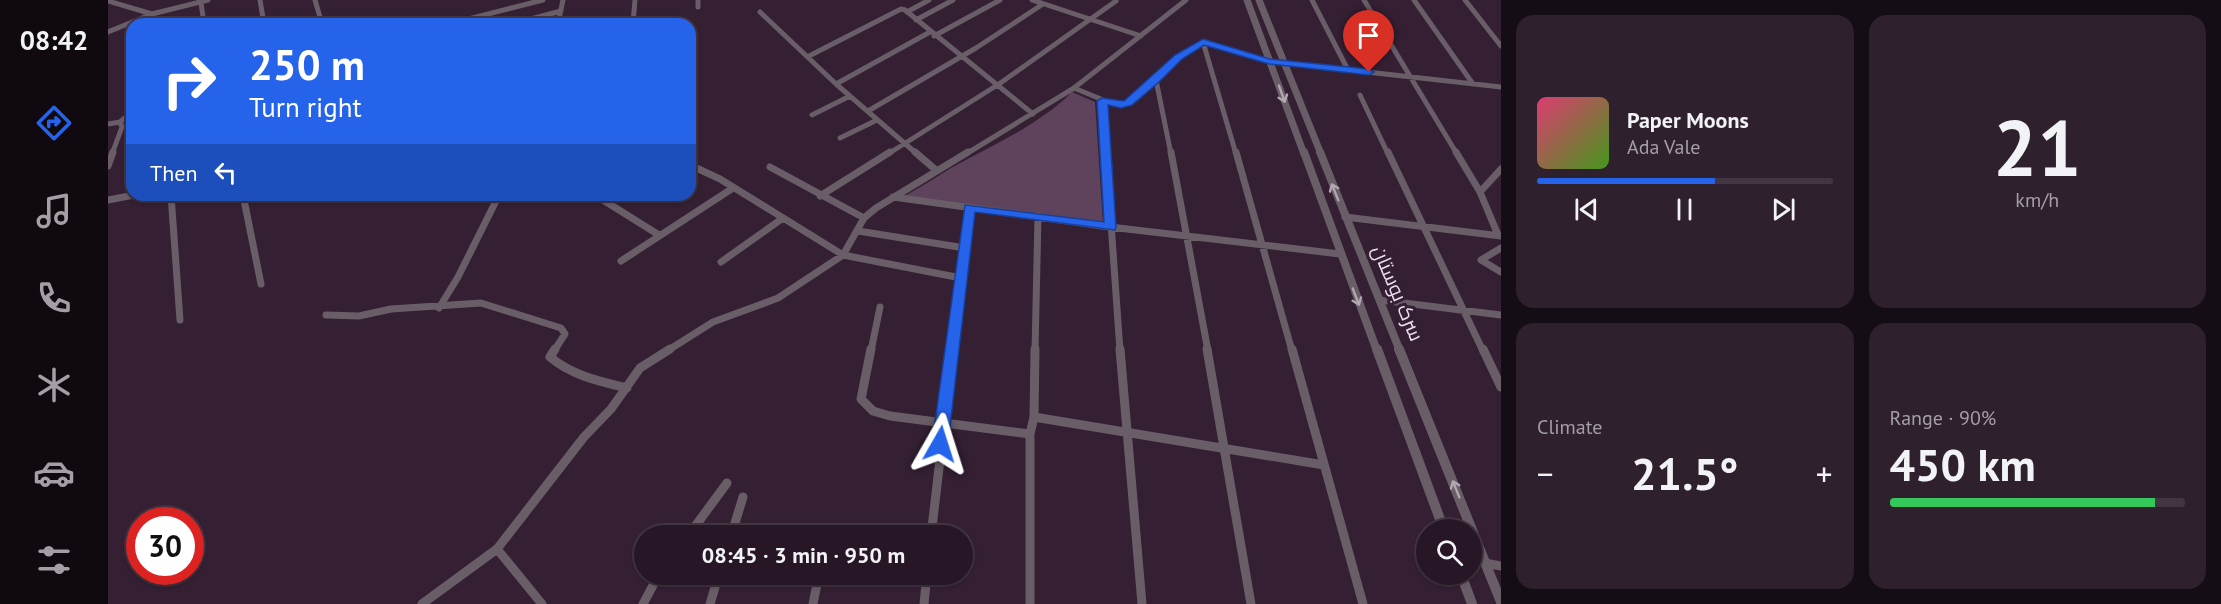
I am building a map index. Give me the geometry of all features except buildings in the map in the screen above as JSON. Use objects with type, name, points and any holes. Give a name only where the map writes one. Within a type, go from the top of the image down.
[{"type":"street","points":[[142,18],[208,0]]},
{"type":"street","points":[[260,0],[263,18]]},
{"type":"street","points":[[315,0],[320,18]]},
{"type":"street","points":[[472,18],[543,0]]},
{"type":"street","points":[[559,18],[562,0]]},
{"type":"street","points":[[633,18],[635,0]]},
{"type":"street","points":[[907,12],[928,0]]},
{"type":"street","points":[[916,20],[952,0]]},
{"type":"street","points":[[836,84],[1000,0]]},
{"type":"street","points":[[1032,0],[1141,36]]},
{"type":"street","points":[[422,604],[497,549],[627,388],[634,374],[648,362],[713,322],[778,298],[843,255],[864,218],[893,197],[1074,87],[1186,0]]},
{"type":"street","name":"سرک بوستان","points":[[1247,0],[1440,519]]},
{"type":"street","name":"سرک بوستان","points":[[1259,0],[1501,602]]},
{"type":"street","points":[[1312,0],[1348,70]]},
{"type":"street","points":[[1364,0],[1480,192],[1499,235]]},
{"type":"street","points":[[1414,0],[1473,84]]},
{"type":"street","points":[[1465,0],[1501,46]]},
{"type":"street","points":[[108,1],[149,15]]},
{"type":"street","points":[[820,196],[995,86],[1116,1]]},
{"type":"street","points":[[201,3],[203,18]]},
{"type":"street","points":[[868,111],[1043,4]]},
{"type":"street","points":[[810,56],[901,9],[1033,114]]},
{"type":"street","points":[[535,18],[561,11]]},
{"type":"street","points":[[760,12],[810,56],[836,84],[937,171]]},
{"type":"street","points":[[108,32],[126,25]]},
{"type":"street","points":[[1074,87],[1102,101],[1121,105],[1128,103],[1156,80],[1178,57],[1203,42],[1269,61],[1501,87]]},
{"type":"street","points":[[1203,42],[1263,245],[1363,604]]},
{"type":"street","points":[[1156,80],[1188,236],[1251,604]]},
{"type":"street","points":[[1360,94],[1421,225],[1501,387]]},
{"type":"street","points":[[812,115],[850,96]]},
{"type":"street","points":[[1102,101],[1126,434],[1142,604]]},
{"type":"street","points":[[108,124],[120,122],[126,117]]},
{"type":"street","points":[[840,138],[877,120]]},
{"type":"street","points":[[108,166],[122,127],[120,122]]},
{"type":"street","points":[[770,167],[864,218]]},
{"type":"street","points":[[696,168],[843,255],[961,278]]},
{"type":"street","points":[[1480,192],[1501,169]]},
{"type":"street","points":[[621,261],[733,188]]},
{"type":"street","points":[[108,200],[126,197]]},
{"type":"street","points":[[893,197],[1110,227],[1340,254]]},
{"type":"street","points":[[171,201],[180,320]]},
{"type":"street","points":[[244,201],[261,284]]},
{"type":"street","points":[[439,308],[458,277],[496,201]]},
{"type":"street","points":[[605,201],[659,235]]},
{"type":"street","points":[[932,525],[969,208]]},
{"type":"street","points":[[1030,604],[1030,434],[1034,417],[1038,216]]},
{"type":"street","points":[[1345,217],[1499,235]]},
{"type":"street","points":[[720,262],[783,218]]},
{"type":"street","points":[[858,231],[965,248]]},
{"type":"street","points":[[1501,248],[1481,260],[1501,272]]},
{"type":"street","points":[[1345,266],[1366,269]]},
{"type":"street","points":[[1380,300],[1501,315]]},
{"type":"street","points":[[326,315],[355,317],[379,315],[391,309],[439,308],[482,303],[561,327],[565,334],[550,357],[572,373],[627,388]]},
{"type":"street","points":[[880,307],[861,399],[873,411],[890,416],[1030,434]]},
{"type":"street","points":[[1034,417],[1226,451],[1324,465]]},
{"type":"street","points":[[696,525],[727,483]]},
{"type":"street","points":[[734,525],[743,497]]},
{"type":"street","points":[[497,549],[542,604]]},
{"type":"street","points":[[1485,563],[1501,566]]},
{"type":"street","points":[[643,604],[653,585]]},
{"type":"street","points":[[710,604],[716,585]]},
{"type":"street","points":[[813,604],[817,585]]},
{"type":"street","points":[[924,604],[926,585]]},
{"type":"street","points":[[1465,585],[1472,604]]},
{"type":"shaded area","points":[[1072,92],[1095,102],[1103,224],[903,197],[1030,125]]},
{"type":"route","points":[[940,444],[969,208],[1110,227],[1102,101],[1121,105],[1128,103],[1156,80],[1178,57],[1203,42],[1269,61],[1369,72]]}]
